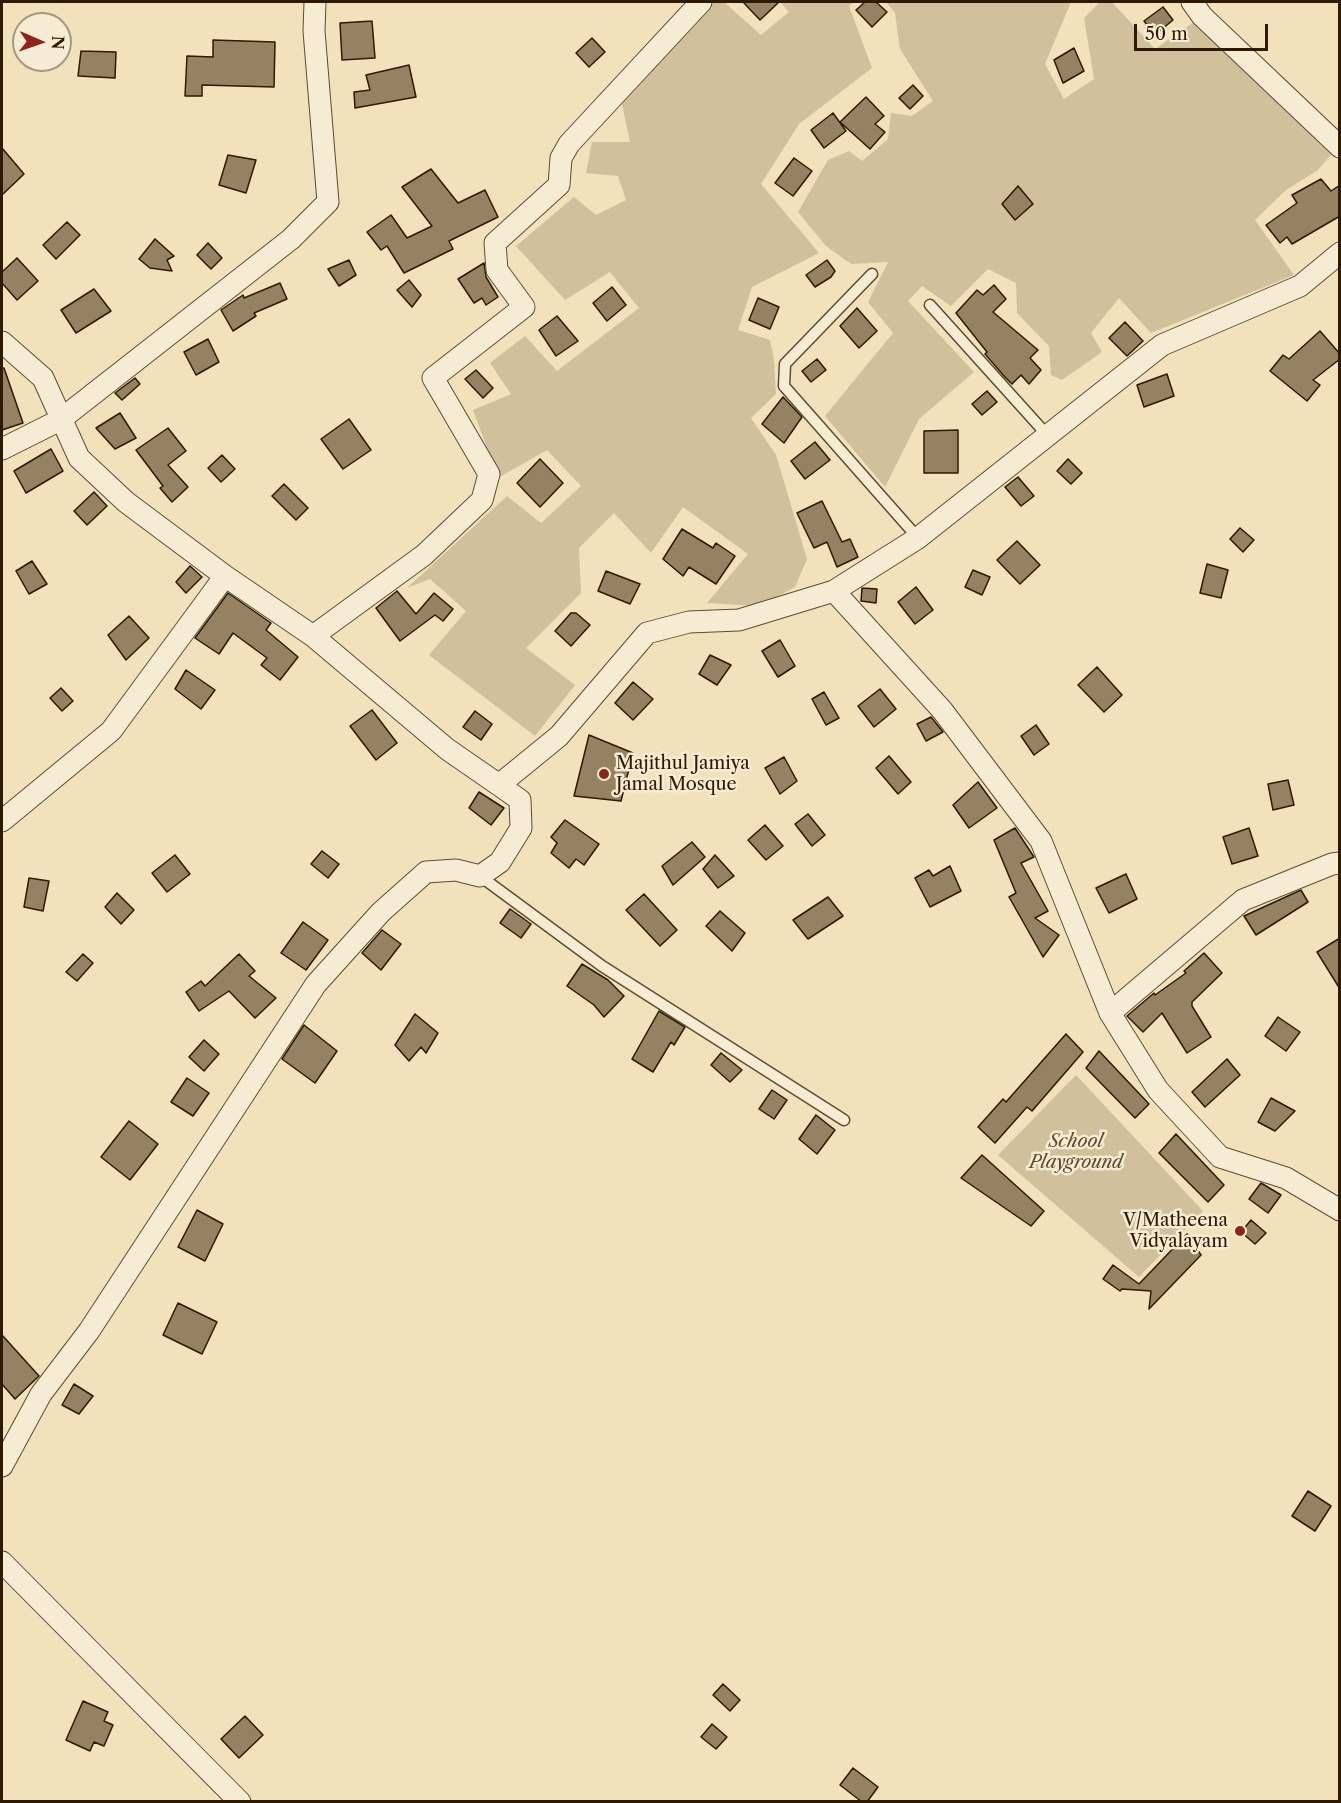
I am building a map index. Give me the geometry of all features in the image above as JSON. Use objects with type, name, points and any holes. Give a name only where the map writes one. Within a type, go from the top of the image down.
[{"type":"street","points":[[2,449],[60,420],[291,239],[328,202],[314,31],[315,2]]},
{"type":"street","points":[[313,636],[424,555],[482,500],[489,474],[433,378],[524,307],[497,270],[495,243],[559,186],[561,158],[569,144],[701,2]]},
{"type":"street","points":[[1192,2],[1202,16],[1340,147]]},
{"type":"street","points":[[499,785],[559,736],[647,633],[689,622],[739,620],[834,591],[918,538],[1162,345],[1300,286],[1340,253]]},
{"type":"street","points":[[2,342],[43,378],[79,458],[126,502],[225,576],[313,636],[447,749],[520,800],[521,828],[500,862],[480,876],[456,870],[426,872],[381,912],[316,984],[89,1331],[41,1394],[2,1466]]},
{"type":"street","points":[[2,820],[111,731],[225,576]]},
{"type":"street","points":[[834,591],[942,710],[1041,841],[1110,1013],[1158,1090],[1220,1157],[1286,1178],[1340,1210]]},
{"type":"street","points":[[1110,1013],[1243,900],[1332,864],[1340,863]]},
{"type":"street","points":[[2,1563],[234,1799]]},
{"type":"lane","points":[[872,274],[785,364],[784,386],[918,538]]},
{"type":"lane","points":[[930,305],[1048,436]]},
{"type":"lane","points":[[480,876],[602,966],[844,1120]]},
{"type":"green space","points":[[711,2],[724,2],[761,35],[789,12],[780,2],[854,2],[849,6],[872,68],[799,124],[761,184],[819,253],[752,287],[738,330],[770,340],[776,394],[751,418],[776,455],[807,559],[795,587],[760,606],[707,603],[748,554],[683,507],[651,553],[614,513],[579,548],[581,593],[526,648],[575,685],[535,736],[429,655],[466,611],[430,579],[407,588],[507,496],[541,523],[581,486],[547,450],[498,478],[473,410],[511,394],[490,363],[525,336],[557,371],[639,308],[610,272],[565,300],[516,246],[574,197],[596,215],[626,200],[618,176],[586,173],[592,142],[630,142],[622,104]]},
{"type":"green space","points":[[886,2],[1071,2],[1045,64],[1064,99],[1094,79],[1084,18],[1100,2],[1112,2],[1155,49],[1194,22],[1287,112],[1336,149],[1318,170],[1286,190],[1255,220],[1294,275],[1151,333],[1119,298],[1091,333],[1102,352],[1062,380],[1051,375],[1049,346],[1017,313],[1016,283],[988,269],[951,306],[922,286],[908,301],[974,372],[919,419],[885,487],[825,416],[893,333],[868,302],[888,262],[851,264],[826,246],[798,212],[828,160],[849,151],[862,161],[888,139],[891,113],[912,116],[933,101],[900,49],[895,13]]},
{"type":"green space","name":"School Playground","points":[[1076,1075],[1203,1211],[1139,1277],[998,1155]]},
{"type":"building","points":[[743,2],[779,2],[760,20]]},
{"type":"building","points":[[865,2],[876,2],[887,12],[872,27],[856,10]]},
{"type":"building","points":[[1163,7],[1173,20],[1155,35],[1144,21]]},
{"type":"building","points":[[372,21],[375,58],[342,60],[340,23]]},
{"type":"building","points":[[592,38],[605,52],[589,67],[576,53]]},
{"type":"building","points":[[213,40],[275,42],[274,87],[202,85],[202,96],[185,96],[187,56],[213,57]]},
{"type":"building","points":[[1074,48],[1084,71],[1063,83],[1054,60]]},
{"type":"building","points":[[81,51],[116,52],[115,78],[78,76]]},
{"type":"building","points":[[409,65],[416,97],[355,108],[354,92],[370,90],[366,75]]},
{"type":"building","points":[[913,85],[923,96],[910,109],[899,98]]},
{"type":"building","points":[[866,97],[884,116],[875,124],[885,132],[870,149],[840,122]]},
{"type":"building","points":[[833,113],[846,131],[824,148],[811,130]]},
{"type":"building","points":[[2,148],[24,174],[2,195]]},
{"type":"building","points":[[228,155],[256,160],[246,193],[219,185]]},
{"type":"building","points":[[794,158],[812,171],[793,196],[775,183]]},
{"type":"building","points":[[431,169],[458,203],[485,190],[498,217],[449,241],[453,249],[404,273],[387,246],[381,250],[367,232],[391,215],[407,238],[432,226],[402,187]]},
{"type":"building","points":[[1321,179],[1331,191],[1340,185],[1340,216],[1292,244],[1287,237],[1280,243],[1266,225],[1297,203],[1292,195]]},
{"type":"building","points":[[1018,186],[1033,204],[1015,220],[1002,204]]},
{"type":"building","points":[[67,222],[80,235],[56,259],[43,245]]},
{"type":"building","points":[[155,239],[174,256],[167,260],[172,271],[150,268],[139,259]]},
{"type":"building","points":[[208,243],[222,258],[211,269],[197,255]]},
{"type":"building","points":[[17,258],[38,281],[17,300],[2,283],[2,272]]},
{"type":"building","points":[[349,260],[356,275],[339,286],[328,269]]},
{"type":"building","points":[[827,260],[835,271],[831,277],[815,287],[806,275]]},
{"type":"building","points":[[484,263],[486,277],[498,297],[486,305],[482,298],[474,303],[458,279]]},
{"type":"building","points":[[409,280],[421,295],[412,307],[397,290]]},
{"type":"building","points":[[280,283],[287,299],[254,313],[256,316],[233,331],[221,310],[243,295],[244,298]]},
{"type":"building","points":[[994,285],[1006,299],[993,312],[1038,350],[1030,358],[1041,370],[1029,384],[1021,375],[1012,384],[985,354],[987,352],[956,313],[977,290],[983,295]]},
{"type":"building","points":[[612,287],[626,305],[607,321],[593,303]]},
{"type":"building","points":[[94,289],[111,311],[76,333],[61,310]]},
{"type":"building","points":[[758,298],[779,307],[770,329],[749,320]]},
{"type":"building","points":[[857,308],[877,331],[859,348],[840,326]]},
{"type":"building","points":[[557,316],[578,341],[556,356],[539,330]]},
{"type":"building","points":[[1125,322],[1143,341],[1127,356],[1109,338]]},
{"type":"building","points":[[1320,331],[1340,354],[1340,359],[1313,380],[1320,385],[1307,401],[1270,371],[1283,355],[1289,359]]},
{"type":"building","points":[[208,339],[219,362],[196,375],[184,352]]},
{"type":"building","points":[[817,359],[826,370],[811,382],[802,371]]},
{"type":"building","points":[[2,368],[4,368],[23,423],[2,430]]},
{"type":"building","points":[[476,370],[493,388],[483,398],[465,379]]},
{"type":"building","points":[[1167,374],[1174,396],[1144,407],[1137,385]]},
{"type":"building","points":[[135,378],[140,384],[122,400],[115,393]]},
{"type":"building","points":[[987,391],[997,402],[982,415],[972,404]]},
{"type":"building","points":[[783,397],[802,417],[784,443],[762,424]]},
{"type":"building","points":[[120,413],[136,438],[115,449],[96,428]]},
{"type":"building","points":[[349,419],[371,450],[343,469],[321,439]]},
{"type":"building","points":[[168,428],[186,451],[168,465],[188,487],[172,502],[160,488],[163,486],[136,450]]},
{"type":"building","points":[[958,430],[958,473],[924,473],[924,431]]},
{"type":"building","points":[[815,442],[830,460],[805,479],[791,461]]},
{"type":"building","points":[[51,449],[63,471],[26,493],[14,471]]},
{"type":"building","points":[[222,455],[235,469],[221,482],[208,468]]},
{"type":"building","points":[[540,459],[563,483],[540,507],[517,483]]},
{"type":"building","points":[[1068,459],[1082,473],[1071,484],[1057,471]]},
{"type":"building","points":[[1018,477],[1034,496],[1021,506],[1005,487]]},
{"type":"building","points":[[284,484],[308,508],[296,520],[272,496]]},
{"type":"building","points":[[94,492],[107,506],[87,525],[74,511]]},
{"type":"building","points":[[822,501],[842,542],[850,539],[858,557],[837,567],[827,542],[814,548],[797,513]]},
{"type":"building","points":[[1240,528],[1254,540],[1243,552],[1230,539]]},
{"type":"building","points":[[682,529],[713,548],[716,543],[735,556],[716,584],[689,567],[683,576],[663,559]]},
{"type":"building","points":[[1017,541],[1040,565],[1020,584],[997,560]]},
{"type":"building","points":[[32,561],[47,584],[29,594],[16,571]]},
{"type":"building","points":[[1207,564],[1228,570],[1221,598],[1200,593]]},
{"type":"building","points":[[190,566],[202,577],[186,593],[176,582]]},
{"type":"building","points":[[973,570],[990,577],[982,595],[965,587]]},
{"type":"building","points":[[606,571],[640,584],[630,604],[598,591]]},
{"type":"building","points":[[916,587],[933,610],[915,624],[898,602]]},
{"type":"building","points":[[862,588],[877,589],[876,603],[861,601]]},
{"type":"building","points":[[397,591],[416,614],[434,593],[453,609],[443,621],[435,615],[400,641],[376,608]]},
{"type":"building","points":[[228,593],[271,623],[266,630],[298,657],[280,680],[261,665],[267,658],[233,633],[219,654],[195,638]]},
{"type":"building","points":[[571,613],[576,613],[590,625],[571,646],[555,631]]},
{"type":"building","points":[[129,616],[149,638],[126,660],[108,635]]},
{"type":"building","points":[[780,640],[795,666],[778,677],[762,651]]},
{"type":"building","points":[[710,655],[731,665],[717,685],[699,674]]},
{"type":"building","points":[[1097,667],[1122,695],[1104,712],[1078,685]]},
{"type":"building","points":[[186,670],[215,690],[201,709],[175,689]]},
{"type":"building","points":[[633,682],[653,699],[633,720],[615,703]]},
{"type":"building","points":[[61,688],[73,701],[62,711],[50,698]]},
{"type":"building","points":[[880,689],[896,709],[874,727],[858,706]]},
{"type":"building","points":[[824,692],[839,718],[826,725],[812,699]]},
{"type":"building","points":[[372,710],[397,743],[376,760],[350,726]]},
{"type":"building","points":[[475,711],[492,724],[481,740],[463,727]]},
{"type":"building","points":[[931,717],[943,732],[926,741],[917,724]]},
{"type":"building","points":[[1036,725],[1049,744],[1034,755],[1021,736]]},
{"type":"building","name":"Majithul Jamiya Jamal Mosque","points":[[589,735],[633,753],[621,801],[574,796]]},
{"type":"building","points":[[889,756],[911,782],[898,794],[876,768]]},
{"type":"building","points":[[784,757],[797,781],[780,794],[765,768]]},
{"type":"building","points":[[1288,780],[1294,805],[1273,810],[1268,784]]},
{"type":"building","points":[[978,782],[997,808],[969,828],[953,805]]},
{"type":"building","points":[[479,792],[504,808],[491,825],[469,808]]},
{"type":"building","points":[[808,814],[825,835],[812,846],[795,824]]},
{"type":"building","points":[[565,820],[599,844],[584,865],[576,859],[569,868],[551,853],[557,843],[551,837]]},
{"type":"building","points":[[765,825],[783,846],[766,860],[748,840]]},
{"type":"building","points":[[1015,828],[1034,857],[1021,863],[1048,911],[1035,918],[1059,935],[1043,957],[1009,897],[1016,893],[994,840]]},
{"type":"building","points":[[1249,828],[1258,856],[1232,864],[1223,837]]},
{"type":"building","points":[[692,842],[705,857],[673,885],[662,866]]},
{"type":"building","points":[[322,851],[339,864],[328,878],[311,864]]},
{"type":"building","points":[[175,855],[190,874],[167,892],[152,873]]},
{"type":"building","points":[[715,855],[734,876],[718,888],[703,869]]},
{"type":"building","points":[[950,866],[961,891],[930,907],[915,878],[929,870],[933,876]]},
{"type":"building","points":[[1126,874],[1137,899],[1109,913],[1096,888]]},
{"type":"building","points":[[29,878],[49,881],[43,911],[24,907]]},
{"type":"building","points":[[1301,890],[1308,902],[1256,935],[1244,916]]},
{"type":"building","points":[[117,893],[134,910],[121,924],[105,907]]},
{"type":"building","points":[[644,894],[677,930],[660,946],[626,910]]},
{"type":"building","points":[[828,897],[843,916],[808,939],[793,920]]},
{"type":"building","points":[[510,909],[531,924],[521,938],[500,923]]},
{"type":"building","points":[[720,911],[745,933],[732,951],[706,926]]},
{"type":"building","points":[[303,922],[328,940],[306,970],[281,953]]},
{"type":"building","points":[[382,930],[401,944],[381,970],[362,953]]},
{"type":"building","points":[[1340,938],[1340,989],[1317,952]]},
{"type":"building","points":[[1204,953],[1222,973],[1192,1002],[1192,1006],[1211,1037],[1187,1053],[1162,1013],[1143,1032],[1127,1016],[1154,993],[1155,995],[1186,973],[1184,971]]},
{"type":"building","points":[[83,954],[93,963],[77,981],[66,972]]},
{"type":"building","points":[[239,954],[255,971],[249,976],[276,998],[255,1018],[229,991],[199,1011],[186,992],[201,981],[205,986]]},
{"type":"building","points":[[582,964],[608,980],[624,996],[604,1017],[594,1005],[567,986]]},
{"type":"building","points":[[659,1011],[685,1027],[674,1045],[671,1042],[653,1072],[632,1059]]},
{"type":"building","points":[[415,1014],[438,1033],[426,1053],[421,1047],[409,1061],[395,1045]]},
{"type":"building","points":[[1278,1017],[1300,1032],[1286,1051],[1265,1036]]},
{"type":"building","points":[[304,1025],[337,1051],[315,1083],[282,1059]]},
{"type":"building","points":[[1066,1034],[1083,1052],[1032,1111],[1027,1107],[995,1143],[978,1127],[1003,1099],[1006,1102]]},
{"type":"building","points":[[204,1040],[219,1054],[204,1071],[189,1057]]},
{"type":"building","points":[[1099,1051],[1149,1104],[1135,1118],[1086,1068]]},
{"type":"building","points":[[721,1053],[742,1070],[730,1082],[711,1065]]},
{"type":"building","points":[[1227,1059],[1240,1075],[1205,1107],[1192,1092]]},
{"type":"building","points":[[187,1078],[209,1093],[193,1116],[171,1102]]},
{"type":"building","points":[[772,1090],[787,1100],[774,1119],[759,1109]]},
{"type":"building","points":[[1271,1098],[1295,1111],[1275,1131],[1258,1122]]},
{"type":"building","points":[[816,1115],[835,1130],[817,1154],[799,1139]]},
{"type":"building","points":[[129,1121],[158,1144],[130,1180],[101,1157]]},
{"type":"building","points":[[1176,1134],[1224,1185],[1208,1202],[1159,1153]]},
{"type":"building","points":[[982,1155],[1044,1211],[1031,1226],[961,1178]]},
{"type":"building","points":[[1261,1183],[1281,1195],[1268,1213],[1249,1199]]},
{"type":"building","points":[[197,1210],[223,1224],[205,1261],[178,1247]]},
{"type":"building","points":[[1251,1220],[1266,1233],[1255,1244],[1241,1232]]},
{"type":"building","points":[[1187,1234],[1201,1255],[1149,1309],[1151,1291],[1122,1289],[1120,1291],[1103,1279],[1113,1265],[1139,1284]]},
{"type":"building","points":[[178,1303],[217,1322],[202,1354],[163,1335]]},
{"type":"building","points":[[2,1335],[39,1376],[15,1399],[2,1384]]},
{"type":"building","points":[[74,1384],[93,1396],[79,1414],[62,1405]]},
{"type":"building","points":[[1308,1491],[1331,1506],[1315,1531],[1292,1516]]},
{"type":"building","points":[[723,1684],[740,1700],[730,1711],[713,1695]]},
{"type":"building","points":[[83,1701],[108,1712],[104,1721],[113,1725],[104,1746],[94,1742],[90,1751],[66,1740]]},
{"type":"building","points":[[245,1716],[263,1735],[239,1758],[221,1739]]},
{"type":"building","points":[[712,1724],[727,1737],[716,1749],[701,1737]]},
{"type":"building","points":[[853,1768],[878,1787],[867,1802],[862,1802],[840,1785]]},
{"type":"place","name":"Majithul Jamiya Jamal Mosque","points":[[604,774]]},
{"type":"place","name":"V/Matheena Vidyalayam","points":[[1240,1231]]}]
